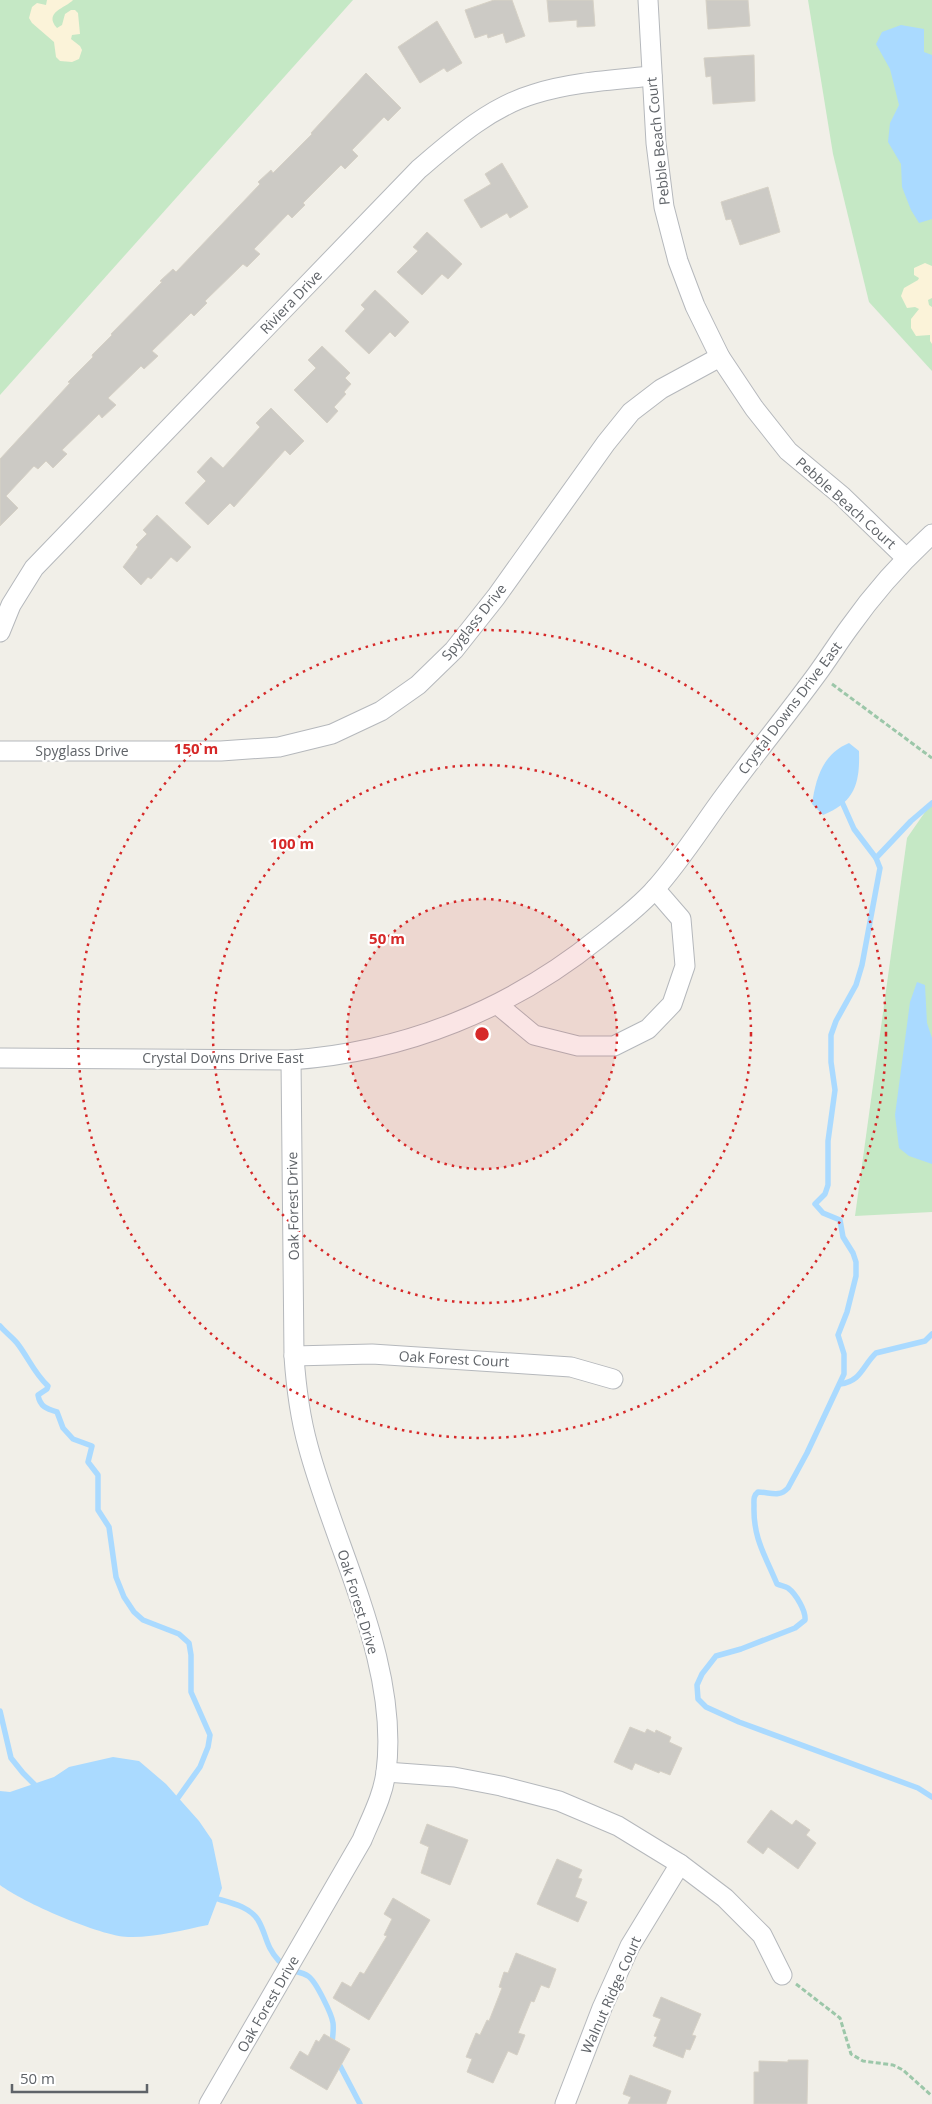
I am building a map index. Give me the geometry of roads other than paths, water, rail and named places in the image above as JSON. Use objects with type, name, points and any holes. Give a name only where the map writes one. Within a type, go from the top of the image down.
[{"type":"street","name":"Pebble Beach Court","points":[[648,0],[656,143],[664,207],[678,261],[720,358],[754,408],[788,451],[842,496],[906,558]]},
{"type":"street","name":"Riviera Drive","points":[[0,632],[11,605],[34,568],[419,169],[463,132],[502,108],[533,94],[590,82],[652,76]]},
{"type":"street","name":"Spyglass Drive","points":[[0,751],[221,751],[279,747],[332,734],[380,710],[418,685],[454,650],[496,597],[606,443],[631,412],[660,389],[720,358]]},
{"type":"street","name":"Crystal Downs Drive East","points":[[0,1058],[291,1060],[312,1058],[377,1047],[438,1029],[498,1005],[543,979],[584,950],[620,922],[655,889],[818,673],[850,626],[906,558],[932,534]]},
{"type":"street","points":[[498,1005],[534,1035],[578,1046],[614,1046],[648,1029],[672,1004],[685,966],[681,919],[655,889]]},
{"type":"street","name":"Oak Forest Drive","points":[[209,2104],[362,1840],[379,1799],[386,1772],[387,1732],[384,1698],[369,1630],[308,1446],[296,1389],[291,1060]]},
{"type":"street","name":"Oak Forest Court","points":[[294,1356],[372,1354],[571,1367],[613,1379]]},
{"type":"street","points":[[386,1772],[454,1776],[500,1786],[559,1801],[618,1826],[680,1864],[725,1898],[762,1935],[782,1975]]},
{"type":"street","name":"Walnut Ridge Court","points":[[565,2104],[602,2008],[630,1946],[680,1864]]},
{"type":"water","points":[[901,25],[924,29],[924,52],[932,55],[932,219],[919,223],[911,210],[902,187],[901,164],[888,142],[890,123],[899,105],[890,69],[876,44],[882,32]]},
{"type":"water","points":[[849,743],[859,751],[856,782],[849,797],[842,804],[823,815],[812,804],[819,776],[822,768],[833,753]]},
{"type":"water","points":[[917,982],[925,985],[927,1023],[932,1038],[932,1164],[909,1156],[899,1148],[895,1115],[910,1002]]},
{"type":"water","points":[[113,1757],[139,1761],[166,1784],[199,1821],[212,1840],[222,1888],[208,1925],[148,1936],[128,1937],[115,1935],[81,1925],[43,1909],[0,1885],[0,1791],[10,1792],[54,1777],[69,1767]]},
{"type":"waterway","points":[[842,802],[854,829],[876,858],[880,868],[862,965],[856,985],[836,1021],[831,1035],[831,1062],[835,1090],[828,1141],[828,1185],[825,1194],[815,1204],[823,1213],[840,1220],[843,1237],[856,1262],[856,1276],[847,1312],[838,1335],[844,1354],[844,1374],[807,1453],[788,1488],[778,1494],[758,1492],[754,1500],[755,1528],[764,1555],[777,1584],[788,1588],[797,1598],[804,1612],[805,1620],[795,1628],[741,1649],[716,1656],[702,1674],[697,1685],[698,1699],[706,1707],[739,1722],[918,1788],[932,1797]]},
{"type":"waterway","points":[[876,858],[911,821],[932,803]]},
{"type":"waterway","points":[[0,1326],[17,1343],[48,1386],[47,1389],[38,1395],[42,1405],[57,1412],[63,1428],[73,1439],[92,1446],[88,1462],[98,1475],[98,1510],[109,1527],[116,1577],[124,1597],[134,1612],[143,1620],[179,1634],[189,1643],[191,1655],[191,1692],[210,1735],[208,1747],[200,1767],[175,1802]]},
{"type":"waterway","points":[[840,1384],[853,1380],[876,1353],[925,1341],[932,1334]]},
{"type":"waterway","points":[[0,1711],[11,1758],[39,1789]]},
{"type":"waterway","points":[[211,1897],[243,1907],[254,1915],[261,1925],[274,1956],[287,1968],[304,1974],[311,1979],[323,1998],[332,2019],[332,2046]]},
{"type":"waterway","points":[[338,2062],[360,2104]]}]
